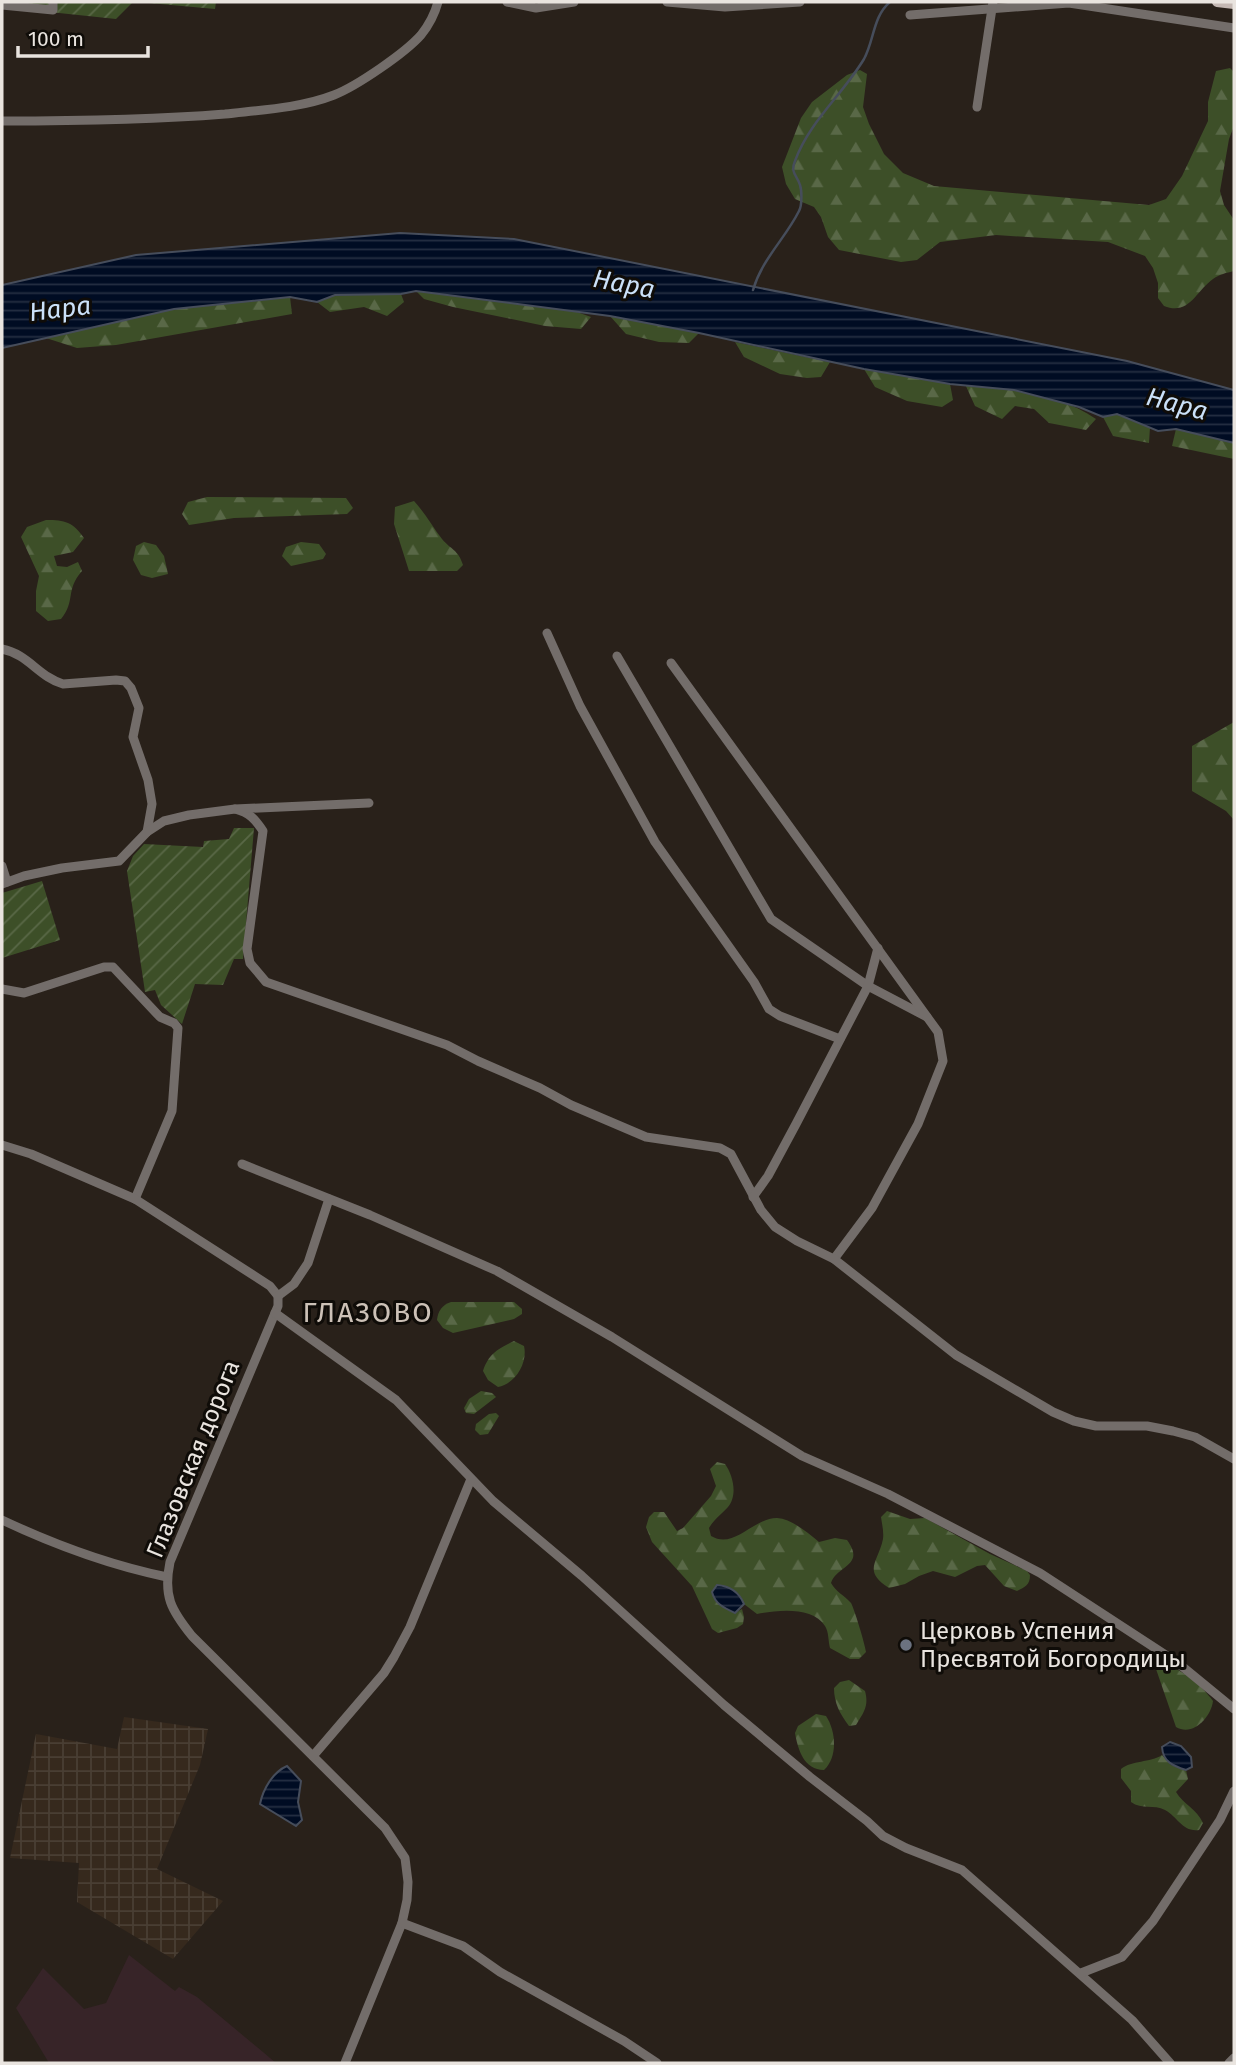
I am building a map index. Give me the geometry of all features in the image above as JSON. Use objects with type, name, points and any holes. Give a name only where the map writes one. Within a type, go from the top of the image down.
[{"type":"main road","points":[[1217,2],[1234,4]]},
{"type":"street","points":[[2,5],[53,10],[53,2]]},
{"type":"street","points":[[2,121],[176,118],[257,111],[317,100],[336,94],[406,49],[428,25],[438,2]]},
{"type":"street","points":[[507,2],[536,8],[574,2]]},
{"type":"street","points":[[667,2],[724,7],[800,2]]},
{"type":"street","points":[[910,15],[992,5],[1069,3],[1234,28]]},
{"type":"street","points":[[978,107],[992,5]]},
{"type":"street","points":[[547,633],[580,706],[644,824],[754,982],[769,1009],[780,1016],[840,1039]]},
{"type":"street","points":[[2,649],[16,652],[54,681],[63,684],[116,680],[125,681],[131,688],[139,708],[133,737],[145,771],[152,804],[147,832]]},
{"type":"street","points":[[617,656],[771,919],[867,986],[928,1018]]},
{"type":"street","points":[[671,663],[937,1032],[943,1061],[918,1124],[872,1208],[834,1259]]},
{"type":"street","points":[[2,866],[4,883],[67,867],[119,861],[147,832],[164,821],[189,815],[369,803]]},
{"type":"street","points":[[235,810],[256,819],[263,831],[247,949],[250,963],[266,982],[447,1045],[540,1087],[571,1105],[646,1137],[720,1148],[731,1154],[753,1197],[775,1227],[834,1259],[956,1355],[1053,1412],[1074,1421],[1096,1426],[1147,1426],[1173,1431],[1195,1437],[1234,1459]]},
{"type":"street","points":[[753,1197],[773,1166],[867,986],[878,948]]},
{"type":"street","points":[[2,989],[24,993],[104,967],[113,967],[160,1017],[174,1023],[178,1028],[172,1111],[135,1199]]},
{"type":"street","points":[[2,1145],[31,1154],[135,1199],[270,1286],[278,1296],[294,1283],[308,1262],[329,1199]]},
{"type":"street","points":[[242,1164],[496,1271],[612,1336],[802,1455],[888,1494],[1040,1573],[1178,1663],[1234,1709]]},
{"type":"street","name":"Глазовская дорога","points":[[278,1296],[278,1306],[174,1552],[167,1577],[170,1605],[192,1636],[385,1828],[405,1858],[408,1882],[402,1923],[345,2063]]},
{"type":"street","points":[[275,1313],[396,1400],[471,1479],[724,1705],[810,1777],[883,1836],[962,1870],[1132,2020],[1170,2063]]},
{"type":"street","points":[[313,1756],[384,1673],[394,1657],[410,1627],[471,1479]]},
{"type":"street","points":[[2,1520],[97,1559],[167,1577]]},
{"type":"street","points":[[1081,1973],[1122,1957],[1153,1921],[1220,1820],[1234,1791]]},
{"type":"street","points":[[402,1923],[463,1946],[500,1972],[624,2041],[657,2063]]},
{"type":"street","points":[[1228,2063],[1234,2058]]},
{"type":"shaded area","points":[[124,1717],[208,1729],[200,1765],[157,1869],[223,1901],[173,1959],[77,1902],[79,1863],[10,1858],[36,1734],[117,1749]]},
{"type":"shaded area","points":[[129,1955],[175,1991],[179,1987],[197,1997],[276,2063],[49,2063],[16,2008],[43,1968],[84,2009],[106,2003]]},
{"type":"green space","points":[[2,2],[133,2],[116,19],[2,7]]},
{"type":"green space","points":[[138,2],[216,2],[215,9]]},
{"type":"green space","points":[[1230,68],[1234,72],[1234,126],[1229,139],[1220,191],[1224,205],[1234,220],[1234,271],[1213,279],[1192,301],[1180,308],[1164,306],[1158,298],[1158,283],[1145,256],[1108,242],[996,235],[940,242],[917,260],[901,262],[839,250],[828,237],[821,217],[814,207],[795,199],[786,184],[782,167],[801,118],[812,102],[847,75],[860,70],[867,74],[863,107],[869,124],[884,154],[903,173],[934,186],[1149,205],[1166,199],[1182,176],[1208,121],[1208,102],[1216,71]]},
{"type":"green space","points":[[416,291],[574,311],[591,317],[581,329],[545,326],[453,307],[424,299]]},
{"type":"green space","points":[[401,294],[404,302],[387,316],[364,307],[330,312],[317,302],[335,295]]},
{"type":"green space","points":[[290,297],[292,314],[116,345],[77,348],[46,338],[174,309]]},
{"type":"green space","points":[[610,316],[699,333],[689,343],[659,342],[626,334]]},
{"type":"green space","points":[[735,342],[830,362],[821,377],[780,374],[744,357]]},
{"type":"green space","points":[[864,369],[950,384],[953,400],[942,407],[907,401],[875,387]]},
{"type":"green space","points":[[965,384],[1050,398],[1082,410],[1096,419],[1086,430],[1049,423],[1034,409],[1015,406],[1002,419],[975,406]]},
{"type":"green space","points":[[1117,414],[1150,427],[1149,443],[1113,436],[1103,417]]},
{"type":"green space","points":[[1176,429],[1234,443],[1234,459],[1172,446]]},
{"type":"green space","points":[[207,497],[346,498],[353,508],[347,514],[234,518],[189,525],[182,514],[188,502]]},
{"type":"green space","points":[[414,501],[442,539],[459,556],[463,565],[457,571],[409,571],[394,524],[395,507]]},
{"type":"green space","points":[[46,520],[68,523],[84,538],[73,552],[54,556],[57,566],[67,567],[78,562],[82,571],[74,584],[66,613],[61,619],[48,621],[36,611],[39,576],[21,537],[27,527]]},
{"type":"green space","points":[[144,542],[156,545],[164,556],[168,574],[152,578],[141,575],[133,560],[136,546]]},
{"type":"green space","points":[[301,542],[319,544],[326,554],[323,559],[291,566],[282,556],[286,547]]},
{"type":"green space","points":[[1234,722],[1234,820],[1226,811],[1192,791],[1192,746]]},
{"type":"green space","points":[[234,828],[254,828],[243,959],[234,959],[223,985],[195,984],[182,1024],[161,1005],[155,990],[145,992],[127,871],[133,856],[144,844],[203,847],[204,841],[229,839]]},
{"type":"green space","points":[[42,881],[60,940],[2,958],[2,893]]},
{"type":"green space","points":[[451,1302],[514,1302],[522,1309],[522,1314],[514,1319],[453,1333],[443,1328],[437,1320],[441,1309]]},
{"type":"green space","points":[[514,1341],[524,1346],[522,1366],[510,1382],[498,1387],[488,1380],[483,1371],[495,1352]]},
{"type":"green space","points":[[481,1391],[492,1393],[496,1397],[474,1414],[466,1413],[464,1408],[469,1399]]},
{"type":"green space","points":[[496,1413],[499,1416],[488,1434],[480,1435],[475,1430],[476,1424],[489,1414]]},
{"type":"green space","points":[[717,1462],[725,1464],[728,1469],[734,1491],[728,1507],[709,1528],[711,1536],[728,1539],[768,1519],[777,1518],[794,1524],[819,1542],[835,1538],[847,1540],[852,1549],[852,1560],[831,1583],[851,1603],[866,1652],[859,1659],[850,1659],[830,1648],[825,1626],[812,1615],[794,1611],[757,1614],[744,1604],[741,1597],[735,1613],[742,1609],[743,1624],[718,1633],[712,1629],[692,1586],[652,1542],[646,1527],[654,1512],[664,1512],[677,1531],[683,1528],[711,1496],[716,1486],[710,1469]]},
{"type":"green space","points":[[887,1511],[910,1519],[925,1518],[1027,1571],[1030,1575],[1028,1583],[1017,1591],[1004,1586],[985,1565],[955,1577],[933,1571],[889,1588],[874,1571],[883,1539],[881,1517]]},
{"type":"green space","points":[[1160,1665],[1190,1677],[1213,1701],[1209,1713],[1200,1724],[1189,1729],[1176,1727],[1156,1669]]},
{"type":"green space","points":[[849,1680],[865,1691],[866,1705],[856,1725],[849,1726],[838,1708],[834,1688],[840,1682]]},
{"type":"green space","points":[[816,1714],[826,1716],[833,1736],[832,1758],[824,1770],[811,1767],[803,1758],[795,1733],[798,1726]]},
{"type":"green space","points":[[1162,1755],[1171,1765],[1186,1770],[1188,1779],[1176,1792],[1200,1818],[1203,1823],[1199,1830],[1188,1829],[1161,1808],[1139,1806],[1131,1802],[1131,1791],[1121,1778],[1121,1769]]},
{"type":"water","name":"Нара","points":[[400,233],[514,239],[1127,361],[1234,390],[1234,443],[1176,429],[1158,431],[1117,414],[1103,417],[1079,407],[1014,390],[950,384],[864,369],[610,316],[416,291],[401,294],[335,295],[317,302],[290,297],[174,309],[2,348],[2,285],[136,255]]},
{"type":"water","points":[[717,1585],[734,1590],[740,1596],[744,1604],[735,1613],[715,1600],[712,1592]]},
{"type":"water","points":[[1170,1742],[1181,1746],[1191,1757],[1192,1767],[1186,1770],[1167,1760],[1162,1747]]},
{"type":"water","points":[[287,1766],[301,1781],[298,1802],[302,1820],[296,1826],[260,1804],[269,1782],[277,1772]]},
{"type":"waterway","points":[[753,290],[762,269],[800,209],[801,188],[793,168],[801,147],[817,121],[864,59],[880,14],[890,2]]},
{"type":"place","name":"Церковь Успения Пресвятой Богородицы","points":[[906,1645]]},
{"type":"district","name":"ГЛАЗОВО","points":[[368,1312]]}]
